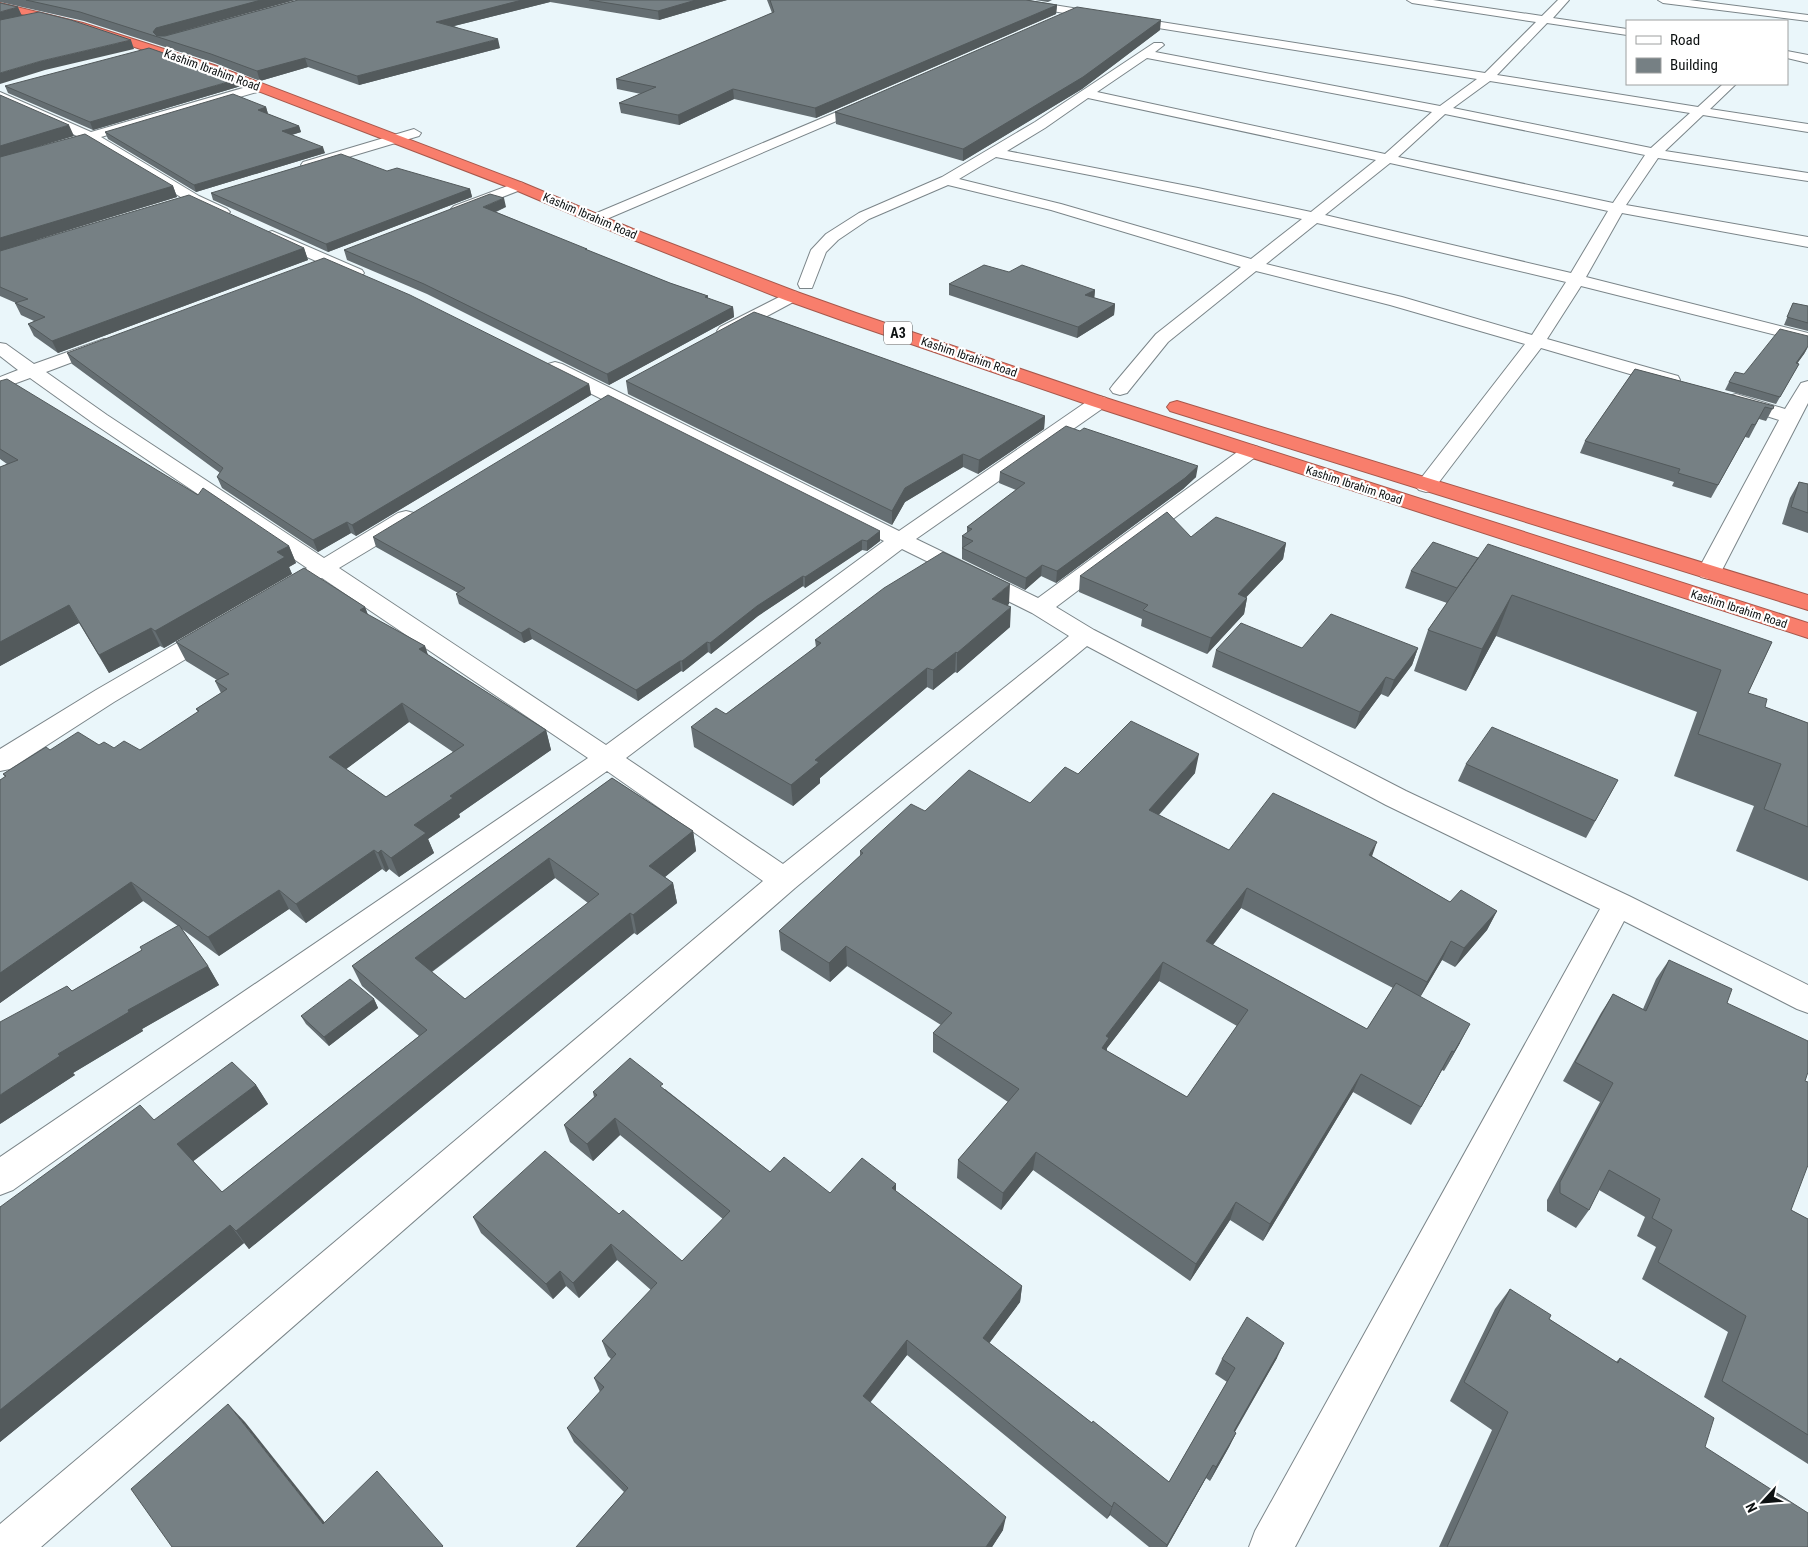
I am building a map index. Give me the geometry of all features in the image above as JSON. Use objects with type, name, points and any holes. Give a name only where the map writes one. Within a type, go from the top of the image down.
[{"type":"highway","name":"Kashim Ibrahim Road","points":[[10,0],[122,28],[244,66],[644,220]]},
{"type":"highway","name":"Kashim Ibrahim Road","points":[[0,6],[44,16],[154,49],[260,87],[597,218],[1107,391],[1251,451],[1808,631]]},
{"type":"highway","name":"Kashim Ibrahim Road","points":[[797,286],[963,338]]},
{"type":"highway","name":"Kashim Ibrahim Road","points":[[1107,391],[1138,394]]},
{"type":"highway","name":"Kashim Ibrahim Road","points":[[1165,403],[1426,486],[1808,603]]},
{"type":"street","points":[[1002,0],[1808,128]]},
{"type":"street","points":[[1412,0],[1626,32]]},
{"type":"street","points":[[0,1178],[606,758],[900,540],[1107,391],[1162,338],[1387,159],[1442,110],[1488,77],[1564,0]]},
{"type":"street","points":[[1663,0],[1790,20],[1808,18]]},
{"type":"street","points":[[1056,21],[1096,3]]},
{"type":"street","points":[[1790,20],[1803,7]]},
{"type":"street","points":[[18,22],[44,16]]},
{"type":"street","points":[[713,338],[797,286],[819,250],[832,237],[864,216],[947,180],[1040,125],[1185,28]]},
{"type":"street","points":[[125,56],[154,49]]},
{"type":"street","points":[[1144,54],[1442,110],[1654,153],[1808,177]]},
{"type":"street","points":[[1788,55],[1808,59]]},
{"type":"street","points":[[1426,486],[1537,341],[1564,301],[1617,208],[1654,153],[1729,85]]},
{"type":"street","points":[[63,144],[260,87]]},
{"type":"street","points":[[3,91],[62,125],[90,136],[195,199],[246,224],[378,282]]},
{"type":"street","points":[[1087,94],[1617,208],[1808,242]]},
{"type":"street","points":[[597,218],[878,99]]},
{"type":"street","points":[[298,168],[414,133]]},
{"type":"street","points":[[992,152],[1092,171],[1399,236],[1808,338]]},
{"type":"street","points":[[947,180],[1056,207],[1252,265],[1396,302],[1691,386]]},
{"type":"street","points":[[446,214],[518,186]]},
{"type":"street","points":[[0,383],[115,340]]},
{"type":"street","points":[[0,348],[100,419],[606,758],[784,880]]},
{"type":"street","points":[[540,360],[1040,608],[1085,635],[1396,798],[1618,904],[1808,1000]]},
{"type":"street","points":[[1709,572],[1792,424],[1808,386]]},
{"type":"street","points":[[1718,394],[1792,424]]},
{"type":"street","points":[[1040,608],[1063,589],[1251,451]]},
{"type":"street","points":[[289,588],[424,507]]},
{"type":"street","points":[[0,762],[105,696],[231,622]]},
{"type":"street","points":[[7,1547],[784,880],[1085,635]]},
{"type":"street","points":[[1271,1547],[1618,904]]},
{"type":"building","points":[[26,0],[261,0],[156,28],[153,32],[157,36],[165,36],[298,0],[522,0],[436,22],[498,39],[357,76],[305,58],[257,71],[211,54],[80,12]]},
{"type":"building","points":[[589,0],[696,0],[658,11]]},
{"type":"building","points":[[770,0],[1026,0],[1057,5],[815,108],[733,89],[678,115],[619,103],[656,87],[616,79],[774,12]]},
{"type":"building","points":[[0,3],[18,7],[0,12]]},
{"type":"building","points":[[1077,7],[1161,20],[1083,77],[963,149],[835,112]]},
{"type":"building","points":[[39,12],[71,20],[131,40],[41,61],[0,73],[0,20]]},
{"type":"building","points":[[149,48],[238,79],[90,122],[5,86]]},
{"type":"building","points":[[233,94],[266,107],[258,110],[299,126],[282,131],[323,147],[194,185],[105,132]]},
{"type":"building","points":[[0,95],[69,125],[0,146]]},
{"type":"building","points":[[85,134],[173,186],[0,238],[0,157]]},
{"type":"building","points":[[341,154],[387,171],[397,168],[470,189],[326,244],[211,193]]},
{"type":"building","points":[[490,194],[504,198],[483,207],[733,307],[607,374],[424,284],[344,250]]},
{"type":"building","points":[[189,195],[304,248],[52,341],[28,324],[45,317],[15,303],[28,299],[0,287],[0,251]]},
{"type":"building","points":[[324,258],[410,295],[589,384],[352,525],[347,522],[313,540],[217,477],[223,468],[67,353]]},
{"type":"building","points":[[984,265],[1009,272],[1022,265],[1095,290],[1085,295],[1115,304],[1078,327],[949,284]]},
{"type":"building","points":[[1793,303],[1808,306],[1808,323],[1787,317]]},
{"type":"building","points":[[754,312],[1045,416],[979,460],[963,454],[905,488],[892,511],[626,381]]},
{"type":"building","points":[[1780,329],[1808,336],[1808,346],[1796,363],[1799,364],[1780,397],[1729,382],[1735,372],[1744,374]]},
{"type":"building","points":[[1635,369],[1774,406],[1773,409],[1765,407],[1755,425],[1752,424],[1718,485],[1678,473],[1680,469],[1585,441]]},
{"type":"building","points":[[7,379],[198,495],[203,488],[289,546],[277,552],[285,557],[155,631],[151,628],[99,655],[69,605],[0,642],[0,467],[18,460],[0,449],[0,381]]},
{"type":"building","points":[[608,395],[880,531],[867,541],[862,540],[805,577],[803,576],[757,606],[710,643],[707,642],[682,661],[636,690],[529,628],[521,633],[456,594],[465,588],[373,537]]},
{"type":"building","points":[[1066,426],[1080,431],[1084,428],[1198,466],[1185,478],[1057,571],[1042,565],[1026,578],[962,548],[973,541],[962,536],[972,529],[967,527],[1025,483],[1000,472]]},
{"type":"building","points":[[1799,482],[1808,484],[1808,513],[1791,507]]},
{"type":"building","points":[[1167,512],[1191,537],[1216,517],[1286,543],[1238,594],[1247,598],[1211,638],[1143,610],[1148,605],[1080,576]]},
{"type":"building","points":[[1433,542],[1478,558],[1457,588],[1411,571]]},
{"type":"building","points":[[1488,544],[1772,642],[1748,693],[1767,699],[1765,707],[1808,723],[1808,827],[1764,809],[1781,764],[1698,734],[1721,670],[1512,595],[1482,649],[1428,630]]},
{"type":"building","points":[[943,552],[1010,584],[992,599],[1011,607],[957,653],[933,670],[927,668],[815,760],[819,762],[791,785],[691,727],[716,708],[726,714],[821,643],[815,640],[884,588]]},
{"type":"building","points":[[304,568],[365,607],[360,610],[425,646],[419,649],[546,730],[450,796],[453,798],[414,825],[426,833],[391,858],[381,850],[378,853],[374,850],[296,904],[279,890],[208,937],[131,882],[0,973],[0,780],[6,776],[3,774],[46,747],[50,750],[78,732],[99,745],[104,742],[114,748],[124,741],[140,750],[199,711],[196,709],[227,689],[215,681],[229,674],[176,642]],"holes":[[[402,703],[464,745],[386,797],[329,757]]]},
{"type":"building","points":[[1331,614],[1418,648],[1394,680],[1386,677],[1360,712],[1216,650],[1241,623],[1302,648]]},
{"type":"building","points":[[1131,721],[1199,754],[1149,810],[1229,850],[1273,793],[1377,842],[1369,855],[1450,902],[1461,890],[1497,911],[1464,948],[1451,941],[1427,982],[1247,888],[1206,941],[1367,1029],[1396,983],[1470,1024],[1454,1052],[1452,1051],[1421,1107],[1361,1074],[1270,1224],[1236,1202],[1196,1264],[1036,1152],[1003,1193],[958,1160],[1019,1089],[933,1033],[952,1013],[846,946],[829,963],[779,931],[863,853],[860,851],[911,804],[925,811],[969,770],[1030,803],[1065,767],[1078,774]],"holes":[[[1163,962],[1248,1010],[1187,1097],[1102,1048],[1109,1038],[1106,1036]]]},
{"type":"building","points":[[1492,727],[1618,780],[1595,821],[1466,764]]},
{"type":"building","points":[[612,778],[693,831],[649,866],[673,883],[633,915],[630,913],[236,1231],[230,1225],[0,1410],[0,1207],[140,1105],[154,1120],[232,1062],[256,1085],[177,1144],[222,1192],[427,1030],[352,966]],"holes":[[[549,858],[599,894],[465,999],[415,958]]]},
{"type":"building","points":[[179,925],[208,966],[128,1010],[129,1012],[58,1054],[60,1056],[0,1095],[0,1022],[67,986],[72,991],[142,950],[140,947]]},
{"type":"building","points":[[1669,960],[1732,989],[1727,1003],[1808,1041],[1808,1072],[1805,1081],[1808,1082],[1808,1165],[1791,1210],[1808,1219],[1808,1435],[1722,1381],[1746,1316],[1658,1262],[1672,1230],[1652,1218],[1660,1199],[1609,1170],[1589,1210],[1560,1193],[1560,1182],[1613,1083],[1575,1062],[1613,994],[1646,1011]]},
{"type":"building","points":[[350,979],[374,999],[324,1037],[301,1016]]},
{"type":"building","points":[[630,1058],[663,1084],[660,1086],[770,1172],[784,1157],[830,1193],[862,1158],[896,1184],[892,1188],[1022,1286],[983,1338],[1092,1423],[1093,1421],[1169,1482],[1235,1368],[1222,1359],[1247,1317],[1284,1343],[1234,1431],[1236,1433],[1216,1467],[1213,1465],[1167,1545],[1114,1502],[1112,1507],[907,1340],[863,1396],[1006,1517],[986,1547],[576,1547],[628,1488],[567,1428],[604,1387],[594,1378],[616,1354],[602,1341],[657,1283],[611,1244],[573,1283],[560,1271],[546,1284],[473,1217],[545,1151],[619,1214],[623,1210],[682,1261],[730,1211],[615,1118],[587,1144],[564,1125],[597,1095],[593,1092]]},
{"type":"building","points":[[1510,1289],[1551,1315],[1549,1319],[1618,1363],[1620,1358],[1714,1418],[1705,1447],[1808,1513],[1808,1547],[1447,1547],[1508,1412],[1464,1382]]},
{"type":"building","points":[[228,1404],[323,1524],[377,1471],[443,1546],[172,1547],[131,1489]]}]
